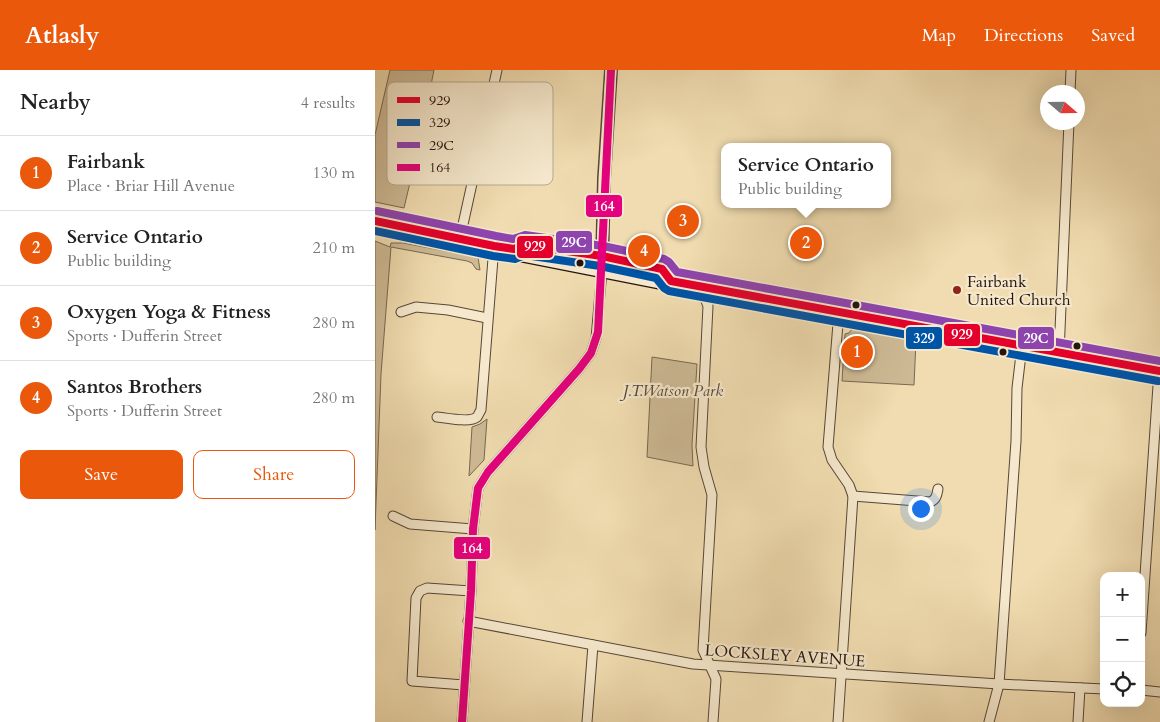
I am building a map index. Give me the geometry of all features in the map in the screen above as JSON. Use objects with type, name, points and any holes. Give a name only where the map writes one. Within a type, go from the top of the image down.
[{"type":"main road","points":[[375,221],[493,246],[514,249],[524,245],[603,256],[663,269],[671,280]]},
{"type":"main road","points":[[514,249],[521,255],[663,283],[671,280],[1160,371]]},
{"type":"street","points":[[462,722],[471,591],[473,529],[478,488],[487,472],[579,369],[591,353],[598,332],[603,256],[604,179],[611,70]]},
{"type":"street","points":[[1070,85],[1071,70]]},
{"type":"street","points":[[1059,353],[1069,130]]},
{"type":"street","points":[[460,238],[472,185]]},
{"type":"street","points":[[437,417],[450,420],[471,420],[481,410],[493,246]]},
{"type":"street","points":[[707,288],[708,306],[701,447],[704,467],[712,495],[703,650],[716,679],[713,722]]},
{"type":"street","points":[[401,312],[417,307],[448,310],[487,318]]},
{"type":"street","points":[[838,722],[853,496],[849,485],[832,460],[828,448],[839,311]]},
{"type":"street","points":[[989,722],[999,684],[1021,346]]},
{"type":"street","points":[[1143,617],[1156,496],[1160,371]]},
{"type":"street","points":[[853,496],[930,502],[936,496],[937,489]]},
{"type":"street","points":[[393,516],[410,524],[473,529]]},
{"type":"street","points":[[464,685],[412,681],[418,594],[423,588],[471,591]]},
{"type":"street","name":"LOCKSLEY AVENUE","points":[[468,621],[693,664],[1100,689]]},
{"type":"street","points":[[587,722],[593,645]]},
{"type":"street","points":[[1078,722],[1080,688]]},
{"type":"street","points":[[1145,690],[1160,692]]},
{"type":"green space","points":[[390,70],[434,70],[432,82],[387,82]]},
{"type":"green space","points":[[387,83],[387,185],[409,185],[404,208],[375,202],[375,135]]},
{"type":"green space","points":[[375,241],[390,247],[391,243],[403,243],[478,257],[480,270],[467,261],[391,247],[381,374],[375,530]]},
{"type":"green space","points":[[852,329],[916,341],[914,385],[842,381],[845,334],[849,333]]},
{"type":"green space","name":"J.T.Watson Park","points":[[652,357],[697,364],[692,445],[693,466],[647,457]]},
{"type":"green space","points":[[487,419],[484,460],[469,476],[472,427]]},
{"type":"transit line","name":"164","points":[[462,722],[471,591],[473,529],[478,488],[488,472],[579,369],[591,353],[598,332],[611,70]]},
{"type":"transit line","name":"29C","points":[[377,211],[513,239],[525,235],[603,246],[664,259],[677,272],[1160,361]]},
{"type":"transit line","name":"929","points":[[375,221],[494,246],[514,249],[524,245],[602,256],[662,269],[671,281],[1160,371]]},
{"type":"transit line","name":"329","points":[[375,231],[493,256],[515,259],[525,255],[600,266],[656,278],[669,291],[1158,381]]},
{"type":"place","name":"Oxygen Yoga & Fitness","points":[[683,221]]},
{"type":"place","name":"Service Ontario","points":[[806,243]]},
{"type":"place","name":"Santos Brothers","points":[[644,251]]},
{"type":"place","name":"Fairbank United Church","points":[[957,290]]},
{"type":"place","name":"Fairbank","points":[[857,352]]}]
